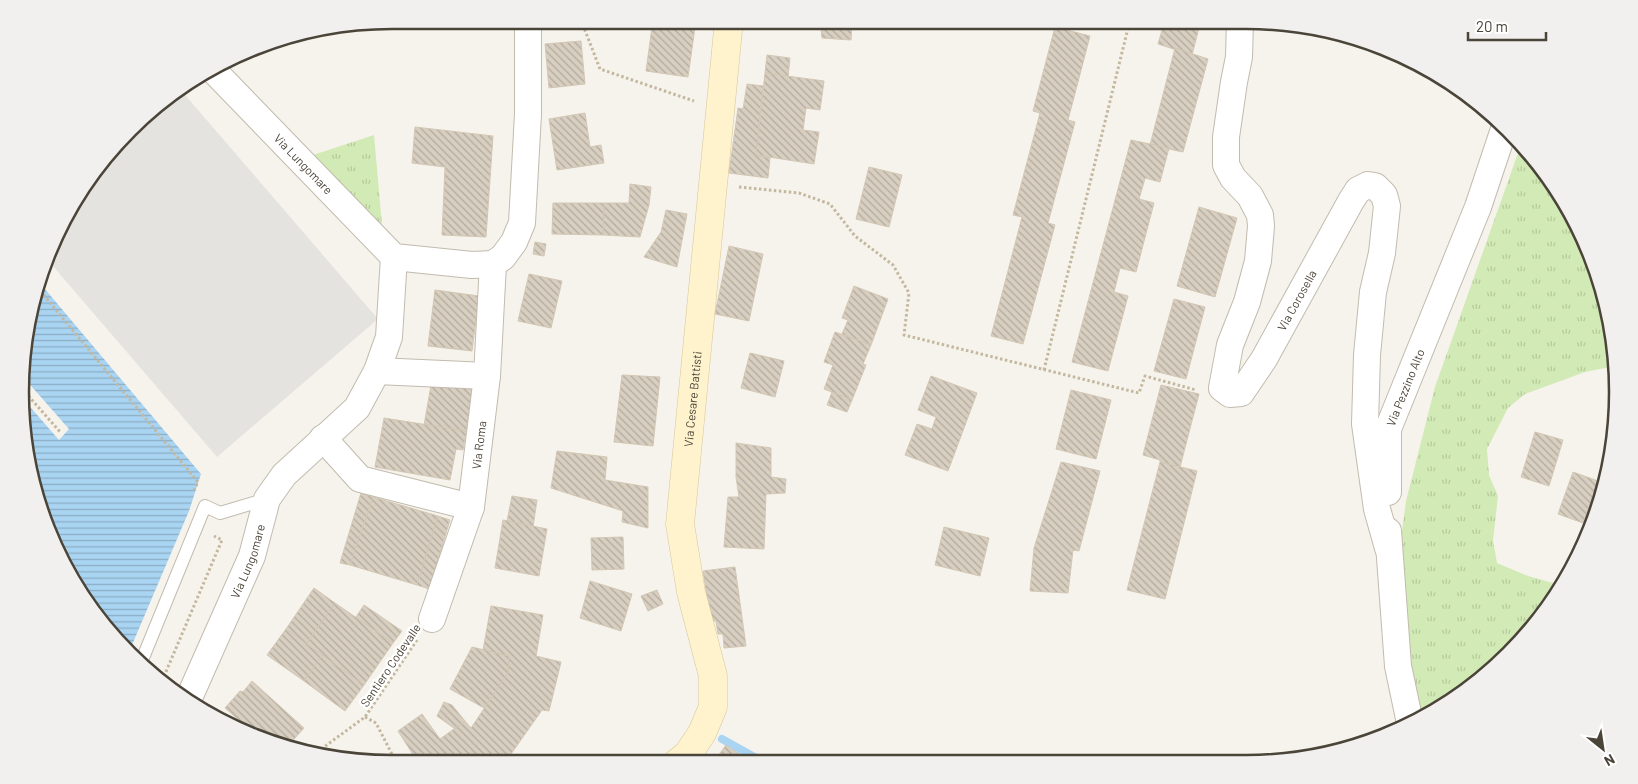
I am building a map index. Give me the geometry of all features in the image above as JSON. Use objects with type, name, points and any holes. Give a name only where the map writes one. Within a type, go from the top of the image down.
[{"type":"main road","name":"Via Cesare Battisti","points":[[687,755],[702,734],[712,708],[714,676],[690,592],[680,524],[728,29]]},
{"type":"street","name":"Via Roma","points":[[432,618],[471,507],[487,376],[498,261],[514,242],[522,223],[528,114],[528,29]]},
{"type":"street","name":"Via Corosella","points":[[1240,29],[1239,58],[1226,137],[1226,165],[1233,178],[1250,196],[1260,215],[1261,226],[1258,261],[1247,302],[1230,345],[1222,388],[1230,394],[1242,393],[1264,359],[1358,190],[1368,185],[1375,186],[1384,195],[1387,206],[1367,355],[1365,424],[1377,509],[1388,548]]},
{"type":"street","name":"Via Lungomare","points":[[191,694],[252,556],[268,498],[284,475],[357,408],[377,371],[389,337],[394,257],[217,74]]},
{"type":"street","name":"Via Pezzino Alto","points":[[1409,717],[1398,666],[1388,548],[1388,429],[1478,207],[1502,134]]},
{"type":"street","points":[[394,257],[472,265],[498,261]]},
{"type":"street","points":[[377,371],[487,376]]},
{"type":"street","points":[[323,438],[360,479],[471,507]]},
{"type":"lane","points":[[143,657],[205,506],[220,512],[268,498]]},
{"type":"path","points":[[584,29],[600,69],[721,110]]},
{"type":"path","points":[[1044,370],[1128,29]]},
{"type":"path","points":[[713,184],[800,193],[830,204],[855,236],[893,265],[909,293],[904,335],[1139,393],[1145,376],[1203,392]]},
{"type":"path","points":[[42,294],[198,482],[194,491]]},
{"type":"path","points":[[29,397],[61,433]]},
{"type":"path","points":[[165,675],[222,540],[206,532],[214,510]]},
{"type":"path","name":"Sentiero Codevalle","points":[[322,748],[365,717],[432,618]]},
{"type":"path","points":[[365,717],[376,723],[392,755]]},
{"type":"green space","points":[[374,135],[382,225],[313,155]]},
{"type":"green space","points":[[1518,153],[1520,153],[1561,210],[1582,253],[1597,298],[1606,345],[1608,367],[1585,372],[1525,394],[1508,408],[1487,449],[1489,475],[1498,496],[1493,540],[1497,563],[1528,576],[1555,584],[1519,632],[1503,649],[1467,680],[1420,711],[1410,678],[1396,576],[1406,501],[1435,387]]},
{"type":"shaded area","points":[[184,94],[378,319],[217,457],[52,265],[77,210],[104,171],[135,135]]},
{"type":"water","points":[[44,288],[201,474],[189,511],[132,646],[90,594],[77,574],[56,531],[41,486],[36,463],[30,406],[59,440],[69,429],[29,384],[32,345]]},
{"type":"building","points":[[652,29],[695,29],[688,77],[646,71]]},
{"type":"building","points":[[821,29],[852,29],[851,40],[822,38]]},
{"type":"building","points":[[1054,29],[1063,29],[1090,36],[1068,120],[1075,122],[1048,223],[1055,225],[1023,344],[991,336],[1022,217],[1013,215],[1040,113],[1033,111]]},
{"type":"building","points":[[1162,29],[1199,29],[1192,55],[1158,44]]},
{"type":"building","points":[[581,41],[585,84],[549,88],[545,44]]},
{"type":"building","points":[[1175,48],[1208,59],[1183,152],[1150,145]]},
{"type":"building","points":[[767,55],[790,58],[788,77],[765,73]]},
{"type":"building","points":[[765,73],[824,81],[820,110],[806,108],[803,130],[819,132],[814,164],[756,155]]},
{"type":"building","points":[[747,84],[763,86],[756,155],[770,158],[768,178],[729,173],[738,108],[743,109]]},
{"type":"building","points":[[585,113],[590,147],[601,145],[604,163],[557,170],[549,119]]},
{"type":"building","points":[[415,127],[493,136],[486,237],[442,235],[445,167],[412,163]]},
{"type":"building","points":[[1131,140],[1169,148],[1160,182],[1145,178],[1139,199],[1154,203],[1136,272],[1120,268],[1114,292],[1128,296],[1108,371],[1072,362]]},
{"type":"building","points":[[869,167],[902,175],[889,227],[856,219]]},
{"type":"building","points":[[630,184],[651,187],[649,205],[640,237],[603,235],[604,203],[629,203]]},
{"type":"building","points":[[553,203],[604,203],[603,235],[552,234]]},
{"type":"building","points":[[1199,207],[1237,218],[1215,297],[1177,286]]},
{"type":"building","points":[[666,210],[687,214],[677,267],[644,257],[661,232]]},
{"type":"building","points":[[535,242],[546,244],[544,256],[533,254]]},
{"type":"building","points":[[729,246],[763,254],[749,321],[715,314]]},
{"type":"building","points":[[529,274],[562,281],[551,328],[518,321]]},
{"type":"building","points":[[854,286],[888,299],[871,345],[842,334],[848,320],[842,318]]},
{"type":"building","points":[[435,290],[479,296],[472,351],[428,346]]},
{"type":"building","points":[[1174,299],[1205,307],[1186,379],[1154,371]]},
{"type":"building","points":[[835,332],[871,345],[863,364],[866,365],[852,400],[824,389],[833,365],[824,362]]},
{"type":"building","points":[[750,353],[784,361],[775,397],[741,388]]},
{"type":"building","points":[[622,375],[660,377],[653,446],[614,442]]},
{"type":"building","points":[[931,376],[977,393],[948,471],[905,455],[917,424],[932,429],[936,417],[918,410]]},
{"type":"building","points":[[432,380],[474,388],[466,431],[424,425]]},
{"type":"building","points":[[1161,385],[1199,394],[1180,467],[1143,455]]},
{"type":"building","points":[[1071,390],[1111,400],[1096,459],[1056,449]]},
{"type":"building","points":[[832,392],[852,400],[847,412],[827,405]]},
{"type":"building","points":[[384,418],[466,431],[463,450],[456,449],[450,480],[375,467]]},
{"type":"building","points":[[1535,432],[1563,440],[1549,486],[1521,477]]},
{"type":"building","points":[[736,443],[771,448],[771,477],[786,479],[785,493],[766,494],[764,549],[724,547],[728,497],[739,497],[736,477]]},
{"type":"building","points":[[557,451],[607,457],[605,480],[648,487],[648,528],[622,522],[623,511],[551,488]]},
{"type":"building","points":[[1061,462],[1100,471],[1079,551],[1073,550],[1068,593],[1030,591],[1034,548]]},
{"type":"building","points":[[1160,462],[1197,471],[1165,599],[1127,590]]},
{"type":"building","points":[[1573,472],[1598,481],[1583,523],[1558,514]]},
{"type":"building","points":[[361,493],[373,497],[350,565],[340,563]]},
{"type":"building","points":[[512,496],[537,500],[533,527],[507,521]]},
{"type":"building","points":[[373,497],[438,516],[417,585],[350,565]]},
{"type":"building","points":[[438,516],[450,520],[429,589],[417,585]]},
{"type":"building","points":[[503,520],[547,529],[539,576],[495,568]]},
{"type":"building","points":[[944,527],[989,538],[980,576],[935,565]]},
{"type":"building","points":[[623,537],[624,569],[592,570],[591,538]]},
{"type":"building","points":[[735,567],[746,646],[724,648],[723,634],[718,634],[716,621],[711,621],[703,571]]},
{"type":"building","points":[[590,581],[632,594],[621,631],[580,618]]},
{"type":"building","points":[[314,588],[335,603],[306,644],[286,629]]},
{"type":"building","points":[[657,590],[663,604],[648,611],[641,596]]},
{"type":"building","points":[[335,603],[393,643],[364,685],[306,644]]},
{"type":"building","points":[[364,605],[402,631],[393,643],[356,617]]},
{"type":"building","points":[[491,606],[543,615],[536,656],[561,662],[549,711],[542,710],[510,755],[413,755],[398,731],[422,714],[440,739],[465,721],[471,728],[508,673],[509,656],[483,650]]},
{"type":"building","points":[[286,629],[322,655],[304,681],[267,655]]},
{"type":"building","points":[[472,647],[509,656],[508,673],[484,708],[450,689]]},
{"type":"building","points":[[322,655],[364,685],[345,711],[304,681]]},
{"type":"building","points":[[252,681],[304,728],[292,741],[243,723],[225,708],[240,691],[243,692]]},
{"type":"building","points":[[444,702],[452,705],[465,721],[455,729],[437,716]]},
{"type":"building","points":[[726,745],[741,755],[719,755]]},
{"type":"waterway","points":[[722,739],[751,755]]}]
